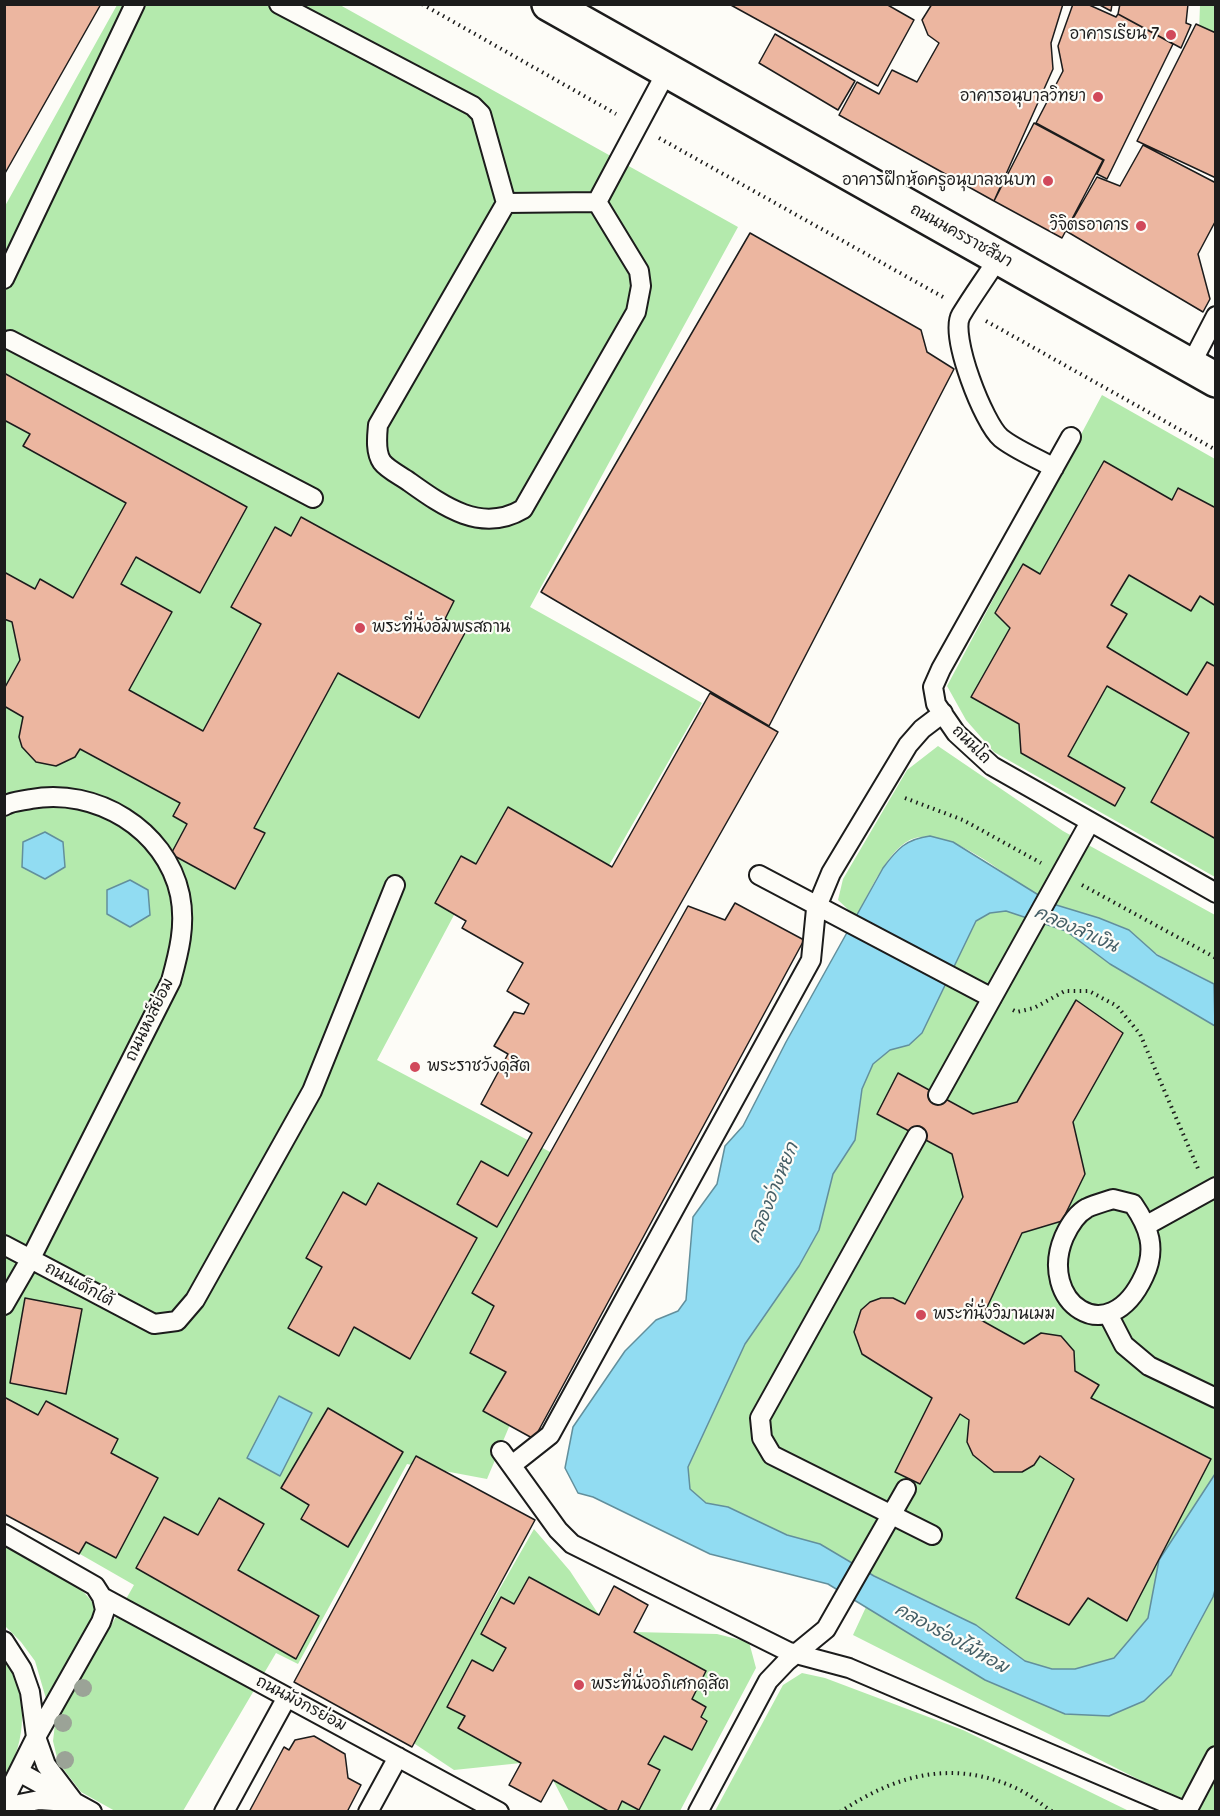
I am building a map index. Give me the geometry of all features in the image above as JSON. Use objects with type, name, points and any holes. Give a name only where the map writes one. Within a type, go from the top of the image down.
[{"type":"main road","name":"ถนนนครราชสีมา","points":[[549,4],[1203,373]]},
{"type":"lane","points":[[4,279],[135,4]]},
{"type":"lane","points":[[279,4],[478,109],[482,114],[506,203],[378,425],[377,444],[382,462],[444,507],[490,520],[507,519],[523,509],[636,312],[641,286],[639,271],[597,202]]},
{"type":"lane","points":[[597,202],[667,71]]},
{"type":"lane","points":[[506,203],[597,202]]},
{"type":"lane","points":[[999,257],[961,315],[958,330],[960,348],[988,423],[1002,439],[1054,468]]},
{"type":"lane","points":[[1203,373],[1215,316]]},
{"type":"lane","points":[[6,340],[313,498]]},
{"type":"lane","name":"ถนนโถ","points":[[1071,436],[933,687],[936,704],[956,733],[992,766],[1215,893]]},
{"type":"lane","points":[[943,713],[922,729],[908,745],[831,873],[817,905],[811,960],[550,1435],[512,1465],[558,1530],[572,1544],[797,1654],[849,1668],[1187,1811],[1215,1756]]},
{"type":"lane","name":"ถนนหงส์ย่อม","points":[[4,806],[52,795],[95,802],[134,822],[163,855],[180,895],[183,939],[171,981],[30,1260],[4,1305]]},
{"type":"lane","points":[[938,1095],[1090,822]]},
{"type":"lane","points":[[759,875],[992,998]]},
{"type":"lane","name":"ถนนเด็กใต้","points":[[4,1245],[154,1324],[177,1321],[195,1300],[312,1091],[395,885]]},
{"type":"lane","points":[[917,1136],[760,1418],[762,1438],[772,1455],[932,1535]]},
{"type":"lane","points":[[1147,1225],[1211,1189]]},
{"type":"lane","points":[[1113,1199],[1132,1204],[1147,1225],[1151,1248],[1149,1265],[1140,1285],[1123,1307],[1108,1314],[1091,1316],[1078,1311],[1065,1293],[1058,1267],[1059,1250],[1070,1225],[1085,1209],[1113,1199]]},
{"type":"lane","points":[[1108,1314],[1124,1345],[1149,1366],[1215,1398]]},
{"type":"lane","points":[[698,1812],[768,1681],[826,1629],[906,1489]]},
{"type":"lane","name":"ถนนมังกรย่อม","points":[[4,1534],[95,1586],[102,1597],[499,1812]]},
{"type":"lane","points":[[4,1801],[36,1737],[101,1622],[105,1610],[102,1597]]},
{"type":"lane","points":[[4,1641],[22,1669],[30,1692],[36,1737],[46,1765],[74,1802]]},
{"type":"lane","points":[[224,1812],[287,1697]]},
{"type":"lane","points":[[368,1812],[398,1756]]},
{"type":"lane","points":[[19,1772],[92,1812]]},
{"type":"lane","points":[[4,1807],[39,1800],[74,1802]]},
{"type":"path","points":[[422,4],[1215,450]]},
{"type":"path","points":[[992,998],[1017,1012],[1034,1008],[1065,991],[1089,991],[1117,1006],[1140,1034],[1211,1189]]},
{"type":"path","points":[[840,1812],[869,1792],[919,1774],[968,1773],[1018,1789],[1053,1812]]},
{"type":"green space","points":[[117,5],[340,5],[738,227],[530,607],[702,703],[604,874],[505,819],[377,1060],[569,1162],[517,1408],[487,1479],[407,1464],[298,1664],[276,1653],[183,1811],[115,1811],[81,1792],[58,1762],[53,1741],[55,1724],[134,1585],[5,1511],[5,206]]},
{"type":"green space","points":[[1200,5],[1215,5],[1215,33],[1199,33]]},
{"type":"green space","points":[[1102,395],[1215,459],[1215,877],[994,752],[966,720],[947,686]]},
{"type":"green space","points":[[938,746],[1063,831],[1215,915],[1215,985],[1155,952],[1127,929],[1109,921],[1053,904],[986,860],[949,841],[931,837],[915,838],[897,850],[888,860],[856,917],[838,900],[843,879],[907,770]]},
{"type":"green space","points":[[1006,911],[1066,931],[1110,964],[1215,1026],[1215,1474],[1159,1560],[1148,1618],[1114,1658],[1075,1669],[1052,1669],[1025,1661],[976,1625],[874,1576],[820,1544],[787,1535],[728,1507],[706,1503],[690,1489],[688,1467],[745,1344],[799,1266],[819,1230],[833,1174],[855,1140],[862,1089],[873,1064],[890,1050],[909,1045],[922,1033],[976,921],[990,913]]},
{"type":"green space","points":[[534,1529],[570,1571],[599,1615],[521,1763],[454,1770],[412,1742]]},
{"type":"green space","points":[[4,1547],[75,1585],[94,1606],[94,1620],[47,1702],[35,1661],[5,1626]]},
{"type":"green space","points":[[1215,1590],[1215,1811],[1201,1811],[853,1635],[866,1607],[985,1680],[1170,1675]]},
{"type":"green space","points":[[634,1632],[717,1634],[749,1642],[756,1668],[680,1811],[569,1811],[553,1780]]},
{"type":"green space","points":[[4,1659],[18,1687],[22,1718],[18,1748],[5,1776]]},
{"type":"green space","points":[[802,1673],[825,1678],[963,1730],[1129,1811],[715,1811],[783,1685]]},
{"type":"water","points":[[45,832],[63,842],[65,867],[45,879],[22,867],[23,842]]},
{"type":"water","points":[[930,836],[953,842],[1053,904],[1129,930],[1157,955],[1214,984],[1215,1026],[1110,964],[1066,931],[1006,911],[990,913],[976,921],[922,1033],[909,1045],[890,1050],[873,1064],[862,1089],[855,1140],[833,1174],[819,1230],[799,1266],[745,1344],[688,1467],[690,1489],[706,1503],[728,1507],[787,1535],[820,1544],[874,1576],[976,1625],[1025,1661],[1052,1669],[1075,1669],[1114,1658],[1148,1618],[1159,1560],[1215,1474],[1215,1590],[1213,1597],[1171,1675],[1144,1701],[1109,1716],[1065,1714],[985,1680],[828,1584],[710,1554],[593,1497],[578,1493],[565,1468],[573,1427],[625,1351],[656,1320],[678,1311],[686,1300],[693,1217],[717,1184],[725,1146],[743,1126],[786,1042],[883,868],[893,855],[908,842]]},
{"type":"water","points":[[130,880],[148,890],[150,915],[130,927],[107,914],[107,890]]},
{"type":"water","points":[[279,1396],[312,1413],[280,1476],[247,1458]]},
{"type":"building","points":[[4,4],[101,4],[4,175]]},
{"type":"building","points":[[729,4],[886,4],[914,20],[878,86]]},
{"type":"building","points":[[932,4],[1063,4],[1051,43],[1053,69],[994,201],[839,115],[857,82],[879,94],[892,70],[917,82],[939,43],[928,35],[922,20]]},
{"type":"building","name":"อาคารอนุบาลวิทยา","points":[[1073,4],[1087,4],[1116,17],[1118,14],[1173,44],[1107,179],[1097,174],[1104,160],[1036,123],[1063,71],[1058,46]]},
{"type":"building","points":[[1098,4],[1112,4],[1111,11]]},
{"type":"building","name":"อาคารเรียน 7","points":[[1120,4],[1188,4],[1186,23],[1191,25],[1181,48],[1118,14]]},
{"type":"building","points":[[1196,24],[1216,33],[1216,178],[1137,141]]},
{"type":"building","points":[[775,34],[855,81],[838,110],[759,63]]},
{"type":"building","name":"อาคารฝึกหัดครูอนุบาลชนบท","points":[[1034,123],[1103,160],[1062,238],[994,201]]},
{"type":"building","name":"วิจิตรอาคาร","points":[[1143,145],[1216,183],[1216,220],[1198,254],[1210,299],[1203,312],[1066,231],[1097,177],[1120,186]]},
{"type":"building","points":[[750,233],[921,330],[927,352],[954,369],[769,726],[541,592]]},
{"type":"building","name":"พระที่นั่งอัมพรสถาน","points":[[4,373],[247,507],[200,593],[136,557],[121,584],[172,612],[129,690],[203,731],[261,624],[231,607],[275,527],[291,536],[301,517],[454,601],[445,619],[466,631],[419,718],[338,673],[254,828],[265,833],[235,889],[171,854],[187,824],[173,816],[180,803],[80,749],[75,757],[56,766],[36,762],[22,747],[19,737],[23,717],[4,706],[4,689],[20,660],[12,622],[4,619],[4,572],[35,589],[40,579],[73,598],[126,503],[23,446],[30,434],[4,420]]},
{"type":"building","points":[[1104,461],[1172,500],[1178,488],[1216,508],[1216,606],[1200,596],[1191,611],[1129,575],[1111,605],[1127,614],[1107,647],[1187,695],[1207,662],[1216,667],[1216,839],[1151,802],[1189,733],[1107,686],[1068,756],[1125,788],[1115,806],[1021,753],[1019,724],[971,697],[1010,628],[995,613],[1023,564],[1040,574]]},
{"type":"building","points":[[710,693],[778,732],[497,1227],[457,1204],[481,1161],[508,1176],[532,1133],[481,1104],[508,1054],[494,1046],[514,1012],[524,1014],[529,1004],[507,991],[523,963],[462,928],[466,921],[435,903],[461,856],[476,864],[508,807],[612,867]]},
{"type":"building","points":[[735,903],[804,940],[534,1439],[483,1411],[506,1372],[470,1353],[494,1306],[472,1293],[688,906],[725,920]]},
{"type":"building","name":"พระที่นั่งวิมานเมฆ","points":[[1076,1000],[1123,1033],[1073,1122],[1085,1174],[1062,1221],[1022,1233],[981,1320],[1024,1344],[1041,1333],[1061,1336],[1074,1351],[1075,1371],[1099,1385],[1091,1398],[1211,1459],[1127,1621],[1088,1598],[1069,1625],[1016,1598],[1074,1479],[1040,1456],[1034,1465],[1022,1472],[994,1472],[973,1455],[967,1442],[969,1420],[960,1414],[920,1484],[895,1472],[932,1398],[862,1354],[854,1332],[861,1310],[870,1302],[881,1298],[893,1298],[905,1304],[963,1197],[952,1154],[877,1114],[898,1073],[973,1114],[1017,1102]]},
{"type":"building","points":[[378,1183],[477,1238],[410,1359],[354,1327],[339,1356],[288,1328],[322,1267],[306,1258],[343,1192],[366,1205]]},
{"type":"building","points":[[25,1298],[82,1309],[66,1394],[10,1383]]},
{"type":"building","points":[[4,1397],[38,1415],[46,1401],[118,1439],[111,1453],[158,1478],[116,1558],[86,1542],[79,1554],[4,1514]]},
{"type":"building","points":[[328,1408],[403,1452],[348,1547],[301,1519],[309,1505],[281,1488]]},
{"type":"building","points":[[416,1456],[535,1520],[412,1747],[294,1682]]},
{"type":"building","points":[[219,1498],[264,1524],[238,1570],[319,1616],[296,1659],[136,1568],[164,1517],[198,1535]]},
{"type":"building","name":"พระที่นั่งอภิเศกดุสิต","points":[[529,1577],[599,1615],[614,1586],[648,1605],[634,1632],[706,1671],[692,1699],[706,1707],[701,1717],[707,1721],[692,1750],[664,1736],[648,1764],[660,1770],[639,1810],[622,1801],[617,1812],[610,1812],[553,1780],[541,1802],[509,1785],[521,1763],[458,1728],[465,1716],[447,1707],[472,1660],[493,1671],[506,1648],[481,1634],[501,1597],[514,1604]]},
{"type":"building","points":[[314,1736],[345,1754],[348,1778],[361,1785],[347,1812],[249,1812],[284,1747],[289,1750],[295,1740]]},
{"type":"place","name":"อาคารเรียน 7","points":[[1171,35]]},
{"type":"place","name":"อาคารอนุบาลวิทยา","points":[[1098,97]]},
{"type":"place","name":"อาคารฝึกหัดครูอนุบาลชนบท","points":[[1048,181]]},
{"type":"place","name":"วิจิตรอาคาร","points":[[1141,226]]},
{"type":"place","name":"พระที่นั่งอัมพรสถาน","points":[[360,628]]},
{"type":"place","name":"พระราชวังดุสิต","points":[[415,1067]]},
{"type":"place","name":"พระที่นั่งวิมานเมฆ","points":[[921,1315]]},
{"type":"place","name":"พระที่นั่งอภิเศกดุสิต","points":[[579,1685]]},
{"type":"water label","name":"คลองลำเงิน","points":[[1076,930]]},
{"type":"water label","name":"คลองอ่างหยก","points":[[774,1193]]},
{"type":"water label","name":"คลองร่องไม้หอม","points":[[951,1639]]}]
